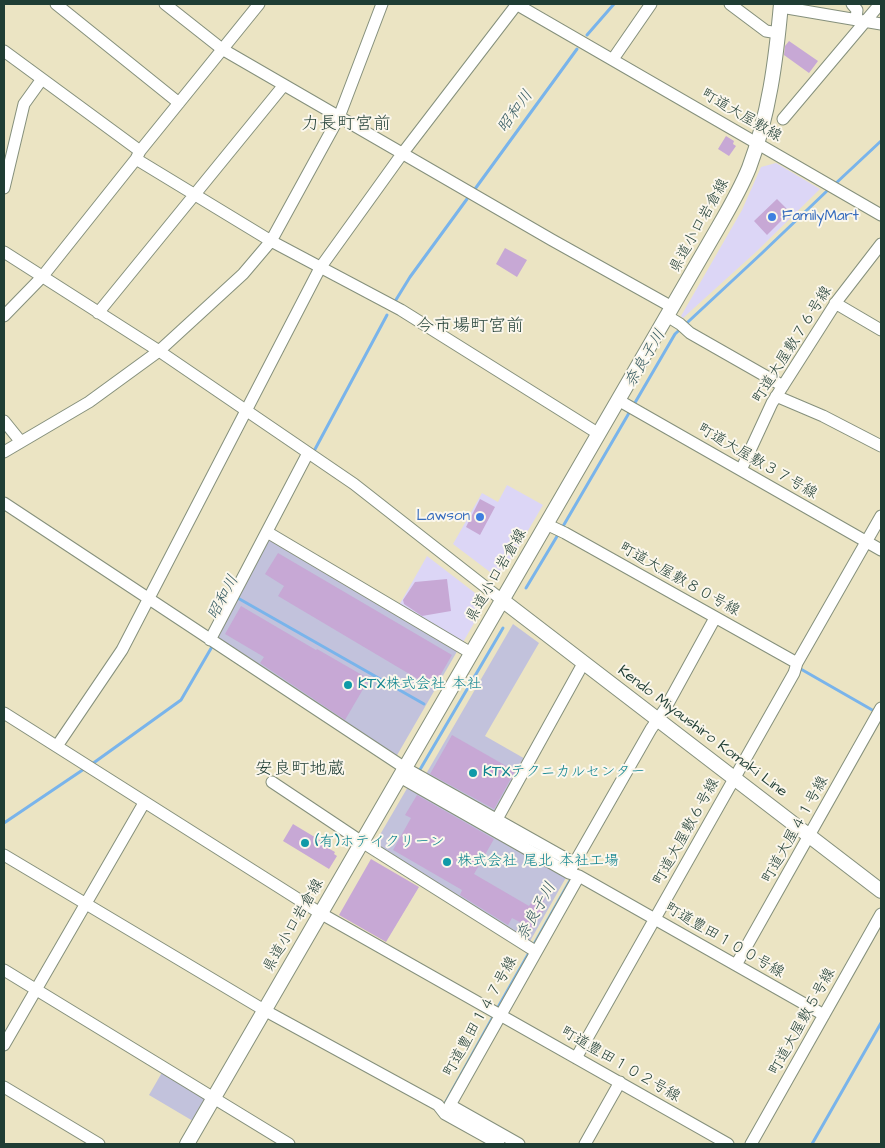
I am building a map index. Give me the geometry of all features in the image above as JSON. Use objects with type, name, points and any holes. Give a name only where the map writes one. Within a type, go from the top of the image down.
[{"type":"main road","name":"県道小口岩倉線","points":[[187,1144],[471,653],[497,596],[546,524],[670,312],[743,182],[757,143],[771,88],[781,5]]},
{"type":"main road","name":"Kendo Miyaushiro Komaki Line","points":[[497,596],[881,891]]},
{"type":"street","points":[[56,4],[179,103]]},
{"type":"street","points":[[165,4],[222,49],[670,312],[690,333],[783,386]]},
{"type":"street","points":[[4,316],[42,277],[259,4]]},
{"type":"street","points":[[4,452],[89,402],[159,351],[243,274],[270,241],[339,116],[382,4]]},
{"type":"street","points":[[57,746],[122,650],[320,268],[402,154],[517,4]]},
{"type":"street","name":"町道大屋敷線","points":[[517,4],[881,215]]},
{"type":"street","points":[[613,59],[651,4]]},
{"type":"street","points":[[730,4],[766,31],[778,33]]},
{"type":"street","points":[[852,4],[861,20]]},
{"type":"street","points":[[783,120],[861,20],[880,4]]},
{"type":"street","points":[[781,5],[881,24]]},
{"type":"street","points":[[4,52],[42,79],[138,155],[196,194],[270,241],[401,310],[599,434]]},
{"type":"street","points":[[4,188],[8,142],[24,104],[42,79]]},
{"type":"street","points":[[98,313],[284,85]]},
{"type":"street","name":"町道大屋敷７６号線","points":[[741,470],[776,396],[835,303],[881,244]]},
{"type":"street","points":[[4,252],[159,351],[354,484],[497,596]]},
{"type":"street","points":[[835,303],[881,330]]},
{"type":"street","points":[[776,396],[822,416],[881,446]]},
{"type":"street","name":"町道大屋敷３７号線","points":[[618,400],[881,550]]},
{"type":"street","points":[[4,421],[21,442]]},
{"type":"street","points":[[214,642],[311,455]]},
{"type":"street","points":[[4,503],[150,598],[402,772],[498,819],[574,871]]},
{"type":"street","name":"町道大屋敷６号線","points":[[576,1058],[881,516]]},
{"type":"street","name":"町道大屋敷８０号線","points":[[546,524],[797,663]]},
{"type":"street","points":[[270,533],[471,653]]},
{"type":"street","name":"町道豊田１４７号線","points":[[445,1110],[497,1013],[536,951],[574,871],[715,618]]},
{"type":"street","points":[[498,819],[584,662]]},
{"type":"street","name":"町道大屋４１号線","points":[[736,965],[881,708]]},
{"type":"street","name":"町道豊田１０２号線","points":[[4,713],[320,913],[728,1144]]},
{"type":"street","name":"町道豊田１００号線","points":[[402,772],[824,1015]]},
{"type":"street","points":[[272,782],[362,842],[536,951]]},
{"type":"street","points":[[4,1045],[144,803]]},
{"type":"street","points":[[4,854],[264,1010],[438,1105],[498,1144]]},
{"type":"street","name":"町道大屋敷５号線","points":[[751,1144],[881,914]]},
{"type":"street","points":[[4,970],[289,1144]]},
{"type":"street","points":[[585,1144],[620,1082]]},
{"type":"street","points":[[4,1087],[99,1144]]},
{"type":"street","points":[[445,1110],[519,1144]]},
{"type":"shaded area","points":[[776,163],[820,189],[757,251],[683,318],[681,316],[742,210],[761,167]]},
{"type":"shaded area","points":[[507,485],[543,505],[505,570],[490,572],[453,544],[482,493],[498,502]]},
{"type":"shaded area","points":[[270,538],[459,648],[396,757],[217,639]]},
{"type":"shaded area","points":[[427,556],[479,596],[481,611],[462,644],[398,607]]},
{"type":"shaded area","points":[[513,624],[539,643],[485,736],[527,760],[497,814],[426,774]]},
{"type":"shaded area","points":[[409,785],[568,874],[529,943],[374,845]]},
{"type":"shaded area","points":[[164,1069],[213,1099],[198,1124],[149,1095]]},
{"type":"building","points":[[789,41],[818,61],[809,73],[784,55],[785,46]]},
{"type":"building","points":[[726,136],[734,141],[733,144],[736,146],[729,156],[718,149]]},
{"type":"building","name":"FamilyMart","points":[[777,199],[790,212],[767,235],[754,221]]},
{"type":"building","points":[[505,248],[527,260],[517,277],[496,264]]},
{"type":"building","name":"Lawson","points":[[480,499],[495,507],[480,535],[466,527]]},
{"type":"building","points":[[278,553],[452,655],[433,688],[278,596],[284,586],[265,574]]},
{"type":"building","points":[[447,579],[451,611],[422,616],[404,604],[403,600],[415,582]]},
{"type":"building","points":[[241,606],[369,679],[345,720],[260,663],[264,657],[225,634]]},
{"type":"building","name":"KTXテクニカルセンター","points":[[452,735],[515,771],[494,809],[430,774]]},
{"type":"building","name":"株式会社 尾北 本社工場","points":[[417,795],[494,839],[474,874],[529,906],[537,894],[545,899],[543,903],[547,905],[533,929],[512,918],[508,925],[460,895],[462,890],[393,850],[411,818],[405,815]]},
{"type":"building","name":"(有)ホテイクリーン","points":[[293,824],[328,845],[326,847],[335,852],[334,854],[337,856],[329,869],[283,841]]},
{"type":"building","points":[[371,859],[419,887],[386,942],[339,915]]},
{"type":"waterway","name":"昭和川","points":[[587,35],[614,4]]},
{"type":"waterway","name":"昭和川","points":[[475,189],[577,49]]},
{"type":"waterway","name":"奈良子川","points":[[834,185],[881,141]]},
{"type":"waterway","name":"奈良子川","points":[[562,528],[675,334],[829,189]]},
{"type":"waterway","name":"昭和川","points":[[394,303],[410,277],[467,199]]},
{"type":"waterway","name":"昭和川","points":[[313,453],[387,315]]},
{"type":"waterway","name":"奈良子川","points":[[526,588],[559,533]]},
{"type":"waterway","points":[[236,597],[424,704]]},
{"type":"waterway","name":"奈良子川","points":[[418,773],[503,628]]},
{"type":"waterway","name":"昭和川","points":[[92,764],[181,700],[213,645]]},
{"type":"waterway","points":[[799,668],[874,711]]},
{"type":"waterway","name":"昭和川","points":[[4,823],[87,767]]},
{"type":"waterway","name":"奈良子川","points":[[533,946],[572,877]]},
{"type":"waterway","name":"奈良子川","points":[[497,1009],[530,951]]},
{"type":"waterway","name":"奈良子川","points":[[443,1107],[494,1015]]},
{"type":"waterway","points":[[812,1144],[881,1023]]},
{"type":"place","name":"FamilyMart","points":[[772,217]]},
{"type":"place","name":"Lawson","points":[[480,517]]},
{"type":"place","name":"KTX株式会社 本社","points":[[348,685]]},
{"type":"place","name":"KTXテクニカルセンター","points":[[473,773]]},
{"type":"place","name":"(有)ホテイクリーン","points":[[305,843]]},
{"type":"place","name":"株式会社 尾北 本社工場","points":[[447,862]]},
{"type":"district","name":"力長町宮前","points":[[346,125]]},
{"type":"district","name":"今市場町宮前","points":[[470,327]]},
{"type":"district","name":"安良町地蔵","points":[[300,770]]}]
